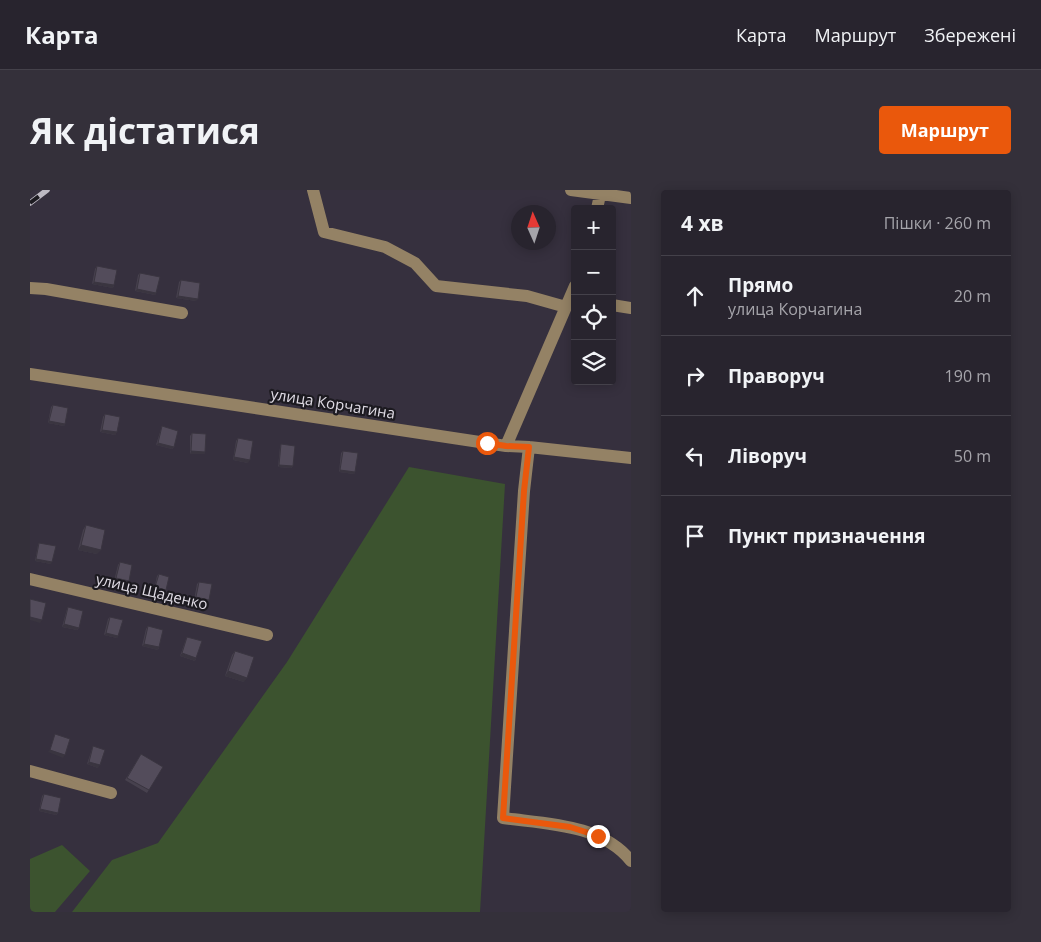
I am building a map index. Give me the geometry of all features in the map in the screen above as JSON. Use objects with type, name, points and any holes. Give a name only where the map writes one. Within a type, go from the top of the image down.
[{"type":"street","points":[[313,190],[324,232],[385,247],[415,263],[436,286],[527,296],[571,296],[506,446]]},
{"type":"street","points":[[571,190],[601,192],[631,198]]},
{"type":"street","points":[[598,205],[601,192]]},
{"type":"street","points":[[30,288],[46,289],[182,313]]},
{"type":"street","points":[[616,306],[631,308]]},
{"type":"street","name":"улица Корчагина","points":[[30,374],[506,446],[631,458]]},
{"type":"street","points":[[529,447],[524,491],[503,818],[570,827],[598,836],[623,851],[631,861]]},
{"type":"street","name":"улица Щаденко","points":[[30,579],[267,635]]},
{"type":"street","points":[[30,771],[111,793]]},
{"type":"green space","points":[[409,467],[505,484],[480,912],[72,912],[112,860],[158,843],[287,662]]},
{"type":"green space","points":[[62,845],[90,871],[55,912],[30,912],[30,859]]},
{"type":"building","points":[[97,266],[117,270],[114,285],[94,282]]},
{"type":"building","points":[[140,273],[160,277],[156,293],[137,289]]},
{"type":"building","points":[[181,280],[200,283],[198,299],[178,296]]},
{"type":"building","points":[[53,405],[68,408],[65,424],[49,421]]},
{"type":"building","points":[[105,414],[120,417],[117,432],[102,430]]},
{"type":"building","points":[[162,426],[178,431],[174,447],[158,443]]},
{"type":"building","points":[[192,433],[206,434],[205,452],[191,451]]},
{"type":"building","points":[[238,438],[253,441],[250,460],[234,457]]},
{"type":"building","points":[[281,444],[295,446],[293,466],[279,465]]},
{"type":"building","points":[[343,451],[358,453],[355,472],[340,470]]},
{"type":"building","points":[[86,525],[105,530],[101,550],[81,545]]},
{"type":"building","points":[[39,543],[56,546],[52,562],[36,559]]},
{"type":"building","points":[[120,562],[132,565],[129,581],[116,578]]},
{"type":"building","points":[[159,574],[169,577],[166,590],[155,587]]},
{"type":"building","points":[[199,582],[212,584],[209,600],[196,597]]},
{"type":"building","points":[[30,599],[46,603],[42,620],[30,617]]},
{"type":"building","points":[[68,607],[83,611],[79,628],[64,624]]},
{"type":"building","points":[[110,617],[123,620],[118,636],[106,633]]},
{"type":"building","points":[[148,626],[163,630],[159,647],[144,644]]},
{"type":"building","points":[[187,637],[202,641],[196,658],[182,653]]},
{"type":"building","points":[[235,651],[254,657],[247,678],[228,671]]},
{"type":"building","points":[[55,734],[70,739],[65,755],[50,750]]},
{"type":"building","points":[[93,746],[105,750],[100,765],[89,762]]},
{"type":"building","points":[[141,754],[163,767],[149,790],[127,778]]},
{"type":"building","points":[[44,794],[61,798],[58,813],[40,809]]},
{"type":"railway","points":[[30,203],[47,190]]},
{"type":"route","points":[[487,443],[529,447],[524,491],[503,818],[570,827],[598,836]]}]
